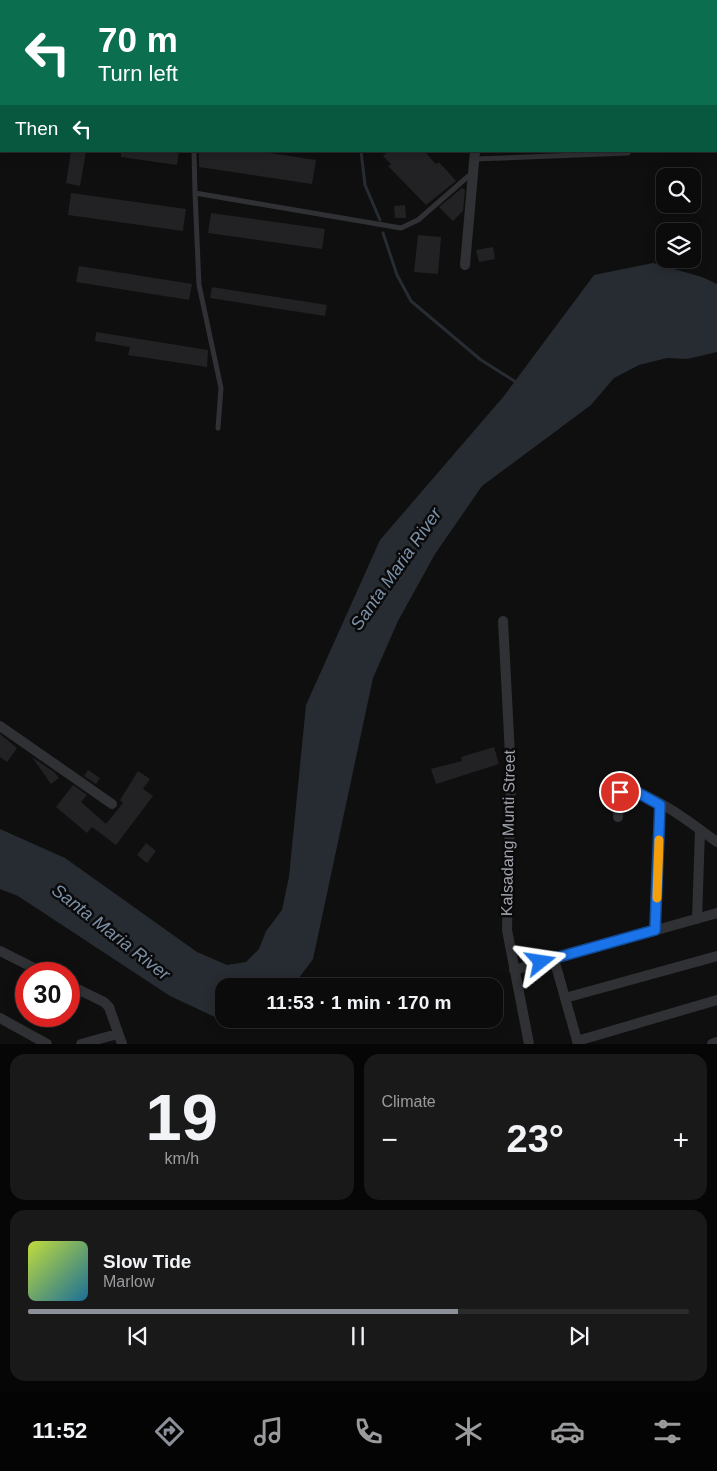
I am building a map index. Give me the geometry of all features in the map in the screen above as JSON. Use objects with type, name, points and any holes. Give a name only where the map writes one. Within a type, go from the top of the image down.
[{"type":"street","points":[[465,265],[475,155]]},
{"type":"street","name":"Kalsadang Munti Street","points":[[503,621],[511,774],[506,930],[529,1044]]},
{"type":"street","points":[[0,726],[112,804]]},
{"type":"street","points":[[618,817],[620,792],[624,789],[633,790],[717,842]]},
{"type":"street","points":[[655,930],[660,805]]},
{"type":"street","points":[[696,919],[700,830]]},
{"type":"street","points":[[514,970],[717,913]]},
{"type":"street","points":[[0,952],[21,962]]},
{"type":"street","points":[[565,998],[717,956]]},
{"type":"street","points":[[554,959],[578,1042],[717,1000]]},
{"type":"street","points":[[80,990],[104,1002],[109,1008],[119,1039],[81,1044]]},
{"type":"street","points":[[0,1018],[47,1044]]},
{"type":"street","points":[[712,1044],[717,1042]]},
{"type":"lane","points":[[194,152],[199,285],[221,388],[218,428]]},
{"type":"lane","points":[[475,155],[628,153]]},
{"type":"lane","points":[[195,193],[400,228],[418,220],[474,171]]},
{"type":"water","name":"Santa Maria River","points":[[653,263],[656,264],[656,268],[670,268],[702,277],[717,284],[717,352],[687,359],[667,358],[639,365],[614,378],[591,405],[482,486],[435,554],[398,621],[373,678],[313,959],[299,978],[215,978],[215,1017],[170,996],[18,896],[0,889],[0,829],[65,858],[197,952],[227,965],[246,962],[259,949],[266,931],[282,910],[289,877],[306,705],[380,540],[504,396],[594,275]]},
{"type":"building","points":[[71,152],[86,152],[80,186],[66,183]]},
{"type":"building","points":[[121,152],[179,152],[177,165],[121,157]]},
{"type":"building","points":[[199,152],[264,152],[316,160],[312,184],[199,167]]},
{"type":"building","points":[[388,152],[425,152],[436,164],[439,162],[456,181],[426,205],[388,166],[391,164],[383,156]]},
{"type":"building","points":[[462,188],[465,190],[463,211],[453,221],[439,207]]},
{"type":"building","points":[[71,193],[186,209],[183,231],[68,215]]},
{"type":"building","points":[[405,205],[406,218],[395,218],[394,206]]},
{"type":"building","points":[[211,213],[325,229],[322,249],[208,233]]},
{"type":"building","points":[[418,235],[441,237],[438,274],[414,272]]},
{"type":"building","points":[[493,247],[495,259],[479,262],[476,250]]},
{"type":"building","points":[[79,266],[192,284],[189,300],[76,282]]},
{"type":"building","points":[[212,287],[327,305],[325,316],[210,298]]},
{"type":"building","points":[[96,332],[208,350],[207,367],[128,355],[130,347],[95,341]]},
{"type":"building","points":[[0,734],[17,748],[7,762],[0,757]]},
{"type":"building","points":[[494,747],[499,764],[436,784],[431,769],[462,761],[461,757]]},
{"type":"building","points":[[32,757],[54,772],[59,778],[51,784]]},
{"type":"building","points":[[88,770],[100,778],[96,784],[84,776]]},
{"type":"building","points":[[138,771],[150,779],[143,789],[153,796],[116,845],[92,827],[87,833],[56,807],[73,785],[87,795],[81,802],[106,824],[123,803],[120,800]]},
{"type":"building","points":[[146,843],[156,851],[147,863],[137,855]]},
{"type":"waterway","points":[[361,152],[365,185],[380,220]]},
{"type":"waterway","points":[[383,233],[397,275],[411,301],[481,360],[516,382]]},
{"type":"slow traffic","points":[[657,898],[659,840]]},
{"type":"route","points":[[541,962],[655,930],[660,805],[633,790],[624,789],[620,792]]}]
